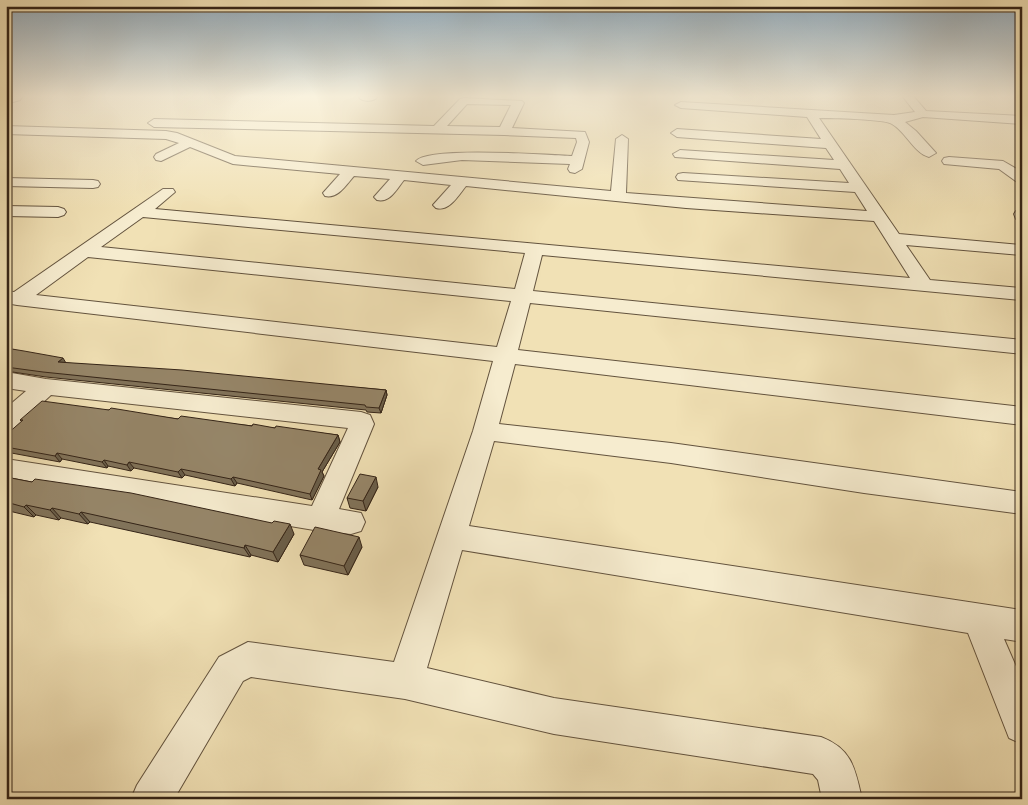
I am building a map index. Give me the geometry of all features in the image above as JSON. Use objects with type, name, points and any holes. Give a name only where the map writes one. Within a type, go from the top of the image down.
[{"type":"street","points":[[152,135],[166,135],[234,160],[686,203],[879,217]]},
{"type":"street","points":[[423,160],[462,156],[576,164],[583,142],[581,135],[573,135]]},
{"type":"street","points":[[677,135],[689,220]]},
{"type":"street","points":[[699,135],[830,144]]},
{"type":"street","points":[[824,135],[924,285]]},
{"type":"street","points":[[912,135],[922,147],[929,152]]},
{"type":"street","points":[[618,196],[622,140]]},
{"type":"street","points":[[162,157],[189,143]]},
{"type":"street","points":[[680,154],[845,165]]},
{"type":"street","points":[[949,161],[1003,165],[1022,179]]},
{"type":"street","points":[[330,193],[351,171]]},
{"type":"street","points":[[382,197],[400,176]]},
{"type":"street","points":[[683,177],[860,188]]},
{"type":"street","points":[[6,182],[94,184]]},
{"type":"street","points":[[441,205],[462,182]]},
{"type":"street","points":[[6,204],[39,183]]},
{"type":"street","points":[[12,298],[85,251],[168,192]]},
{"type":"street","points":[[6,211],[58,212]]},
{"type":"street","points":[[140,212],[368,227],[534,250],[1022,294]]},
{"type":"street","points":[[894,239],[1022,250]]},
{"type":"street","points":[[406,681],[485,432],[534,250]]},
{"type":"street","points":[[85,251],[1022,347]]},
{"type":"street","points":[[12,298],[1022,416]]},
{"type":"street","points":[[6,380],[46,387],[361,421],[362,424],[320,519]]},
{"type":"street","points":[[6,422],[46,387]]},
{"type":"street","points":[[485,432],[671,453],[1022,503]]},
{"type":"street","points":[[6,468],[320,519],[351,522]]},
{"type":"street","points":[[453,536],[1022,626]]},
{"type":"street","points":[[979,619],[1022,725]]},
{"type":"street","points":[[151,799],[231,669],[248,659],[406,681],[554,716],[821,756],[830,761],[835,769],[842,799]]},
{"type":"building","points":[[6,348],[63,358],[58,362],[182,370],[386,390],[379,408],[43,372],[6,367]]},
{"type":"building","points":[[42,401],[109,410],[111,408],[178,419],[181,416],[338,435],[318,469],[321,470],[310,494],[233,477],[231,479],[181,469],[178,472],[129,462],[127,465],[104,460],[102,462],[57,453],[55,456],[6,447],[6,435]]},
{"type":"building","points":[[360,474],[376,477],[363,501],[347,498]]},
{"type":"building","points":[[6,477],[32,482],[35,479],[131,493],[272,523],[274,521],[290,524],[273,552],[245,545],[244,548],[81,512],[79,514],[26,505],[24,507],[6,502]]},
{"type":"building","points":[[315,527],[359,537],[344,566],[300,555]]}]
